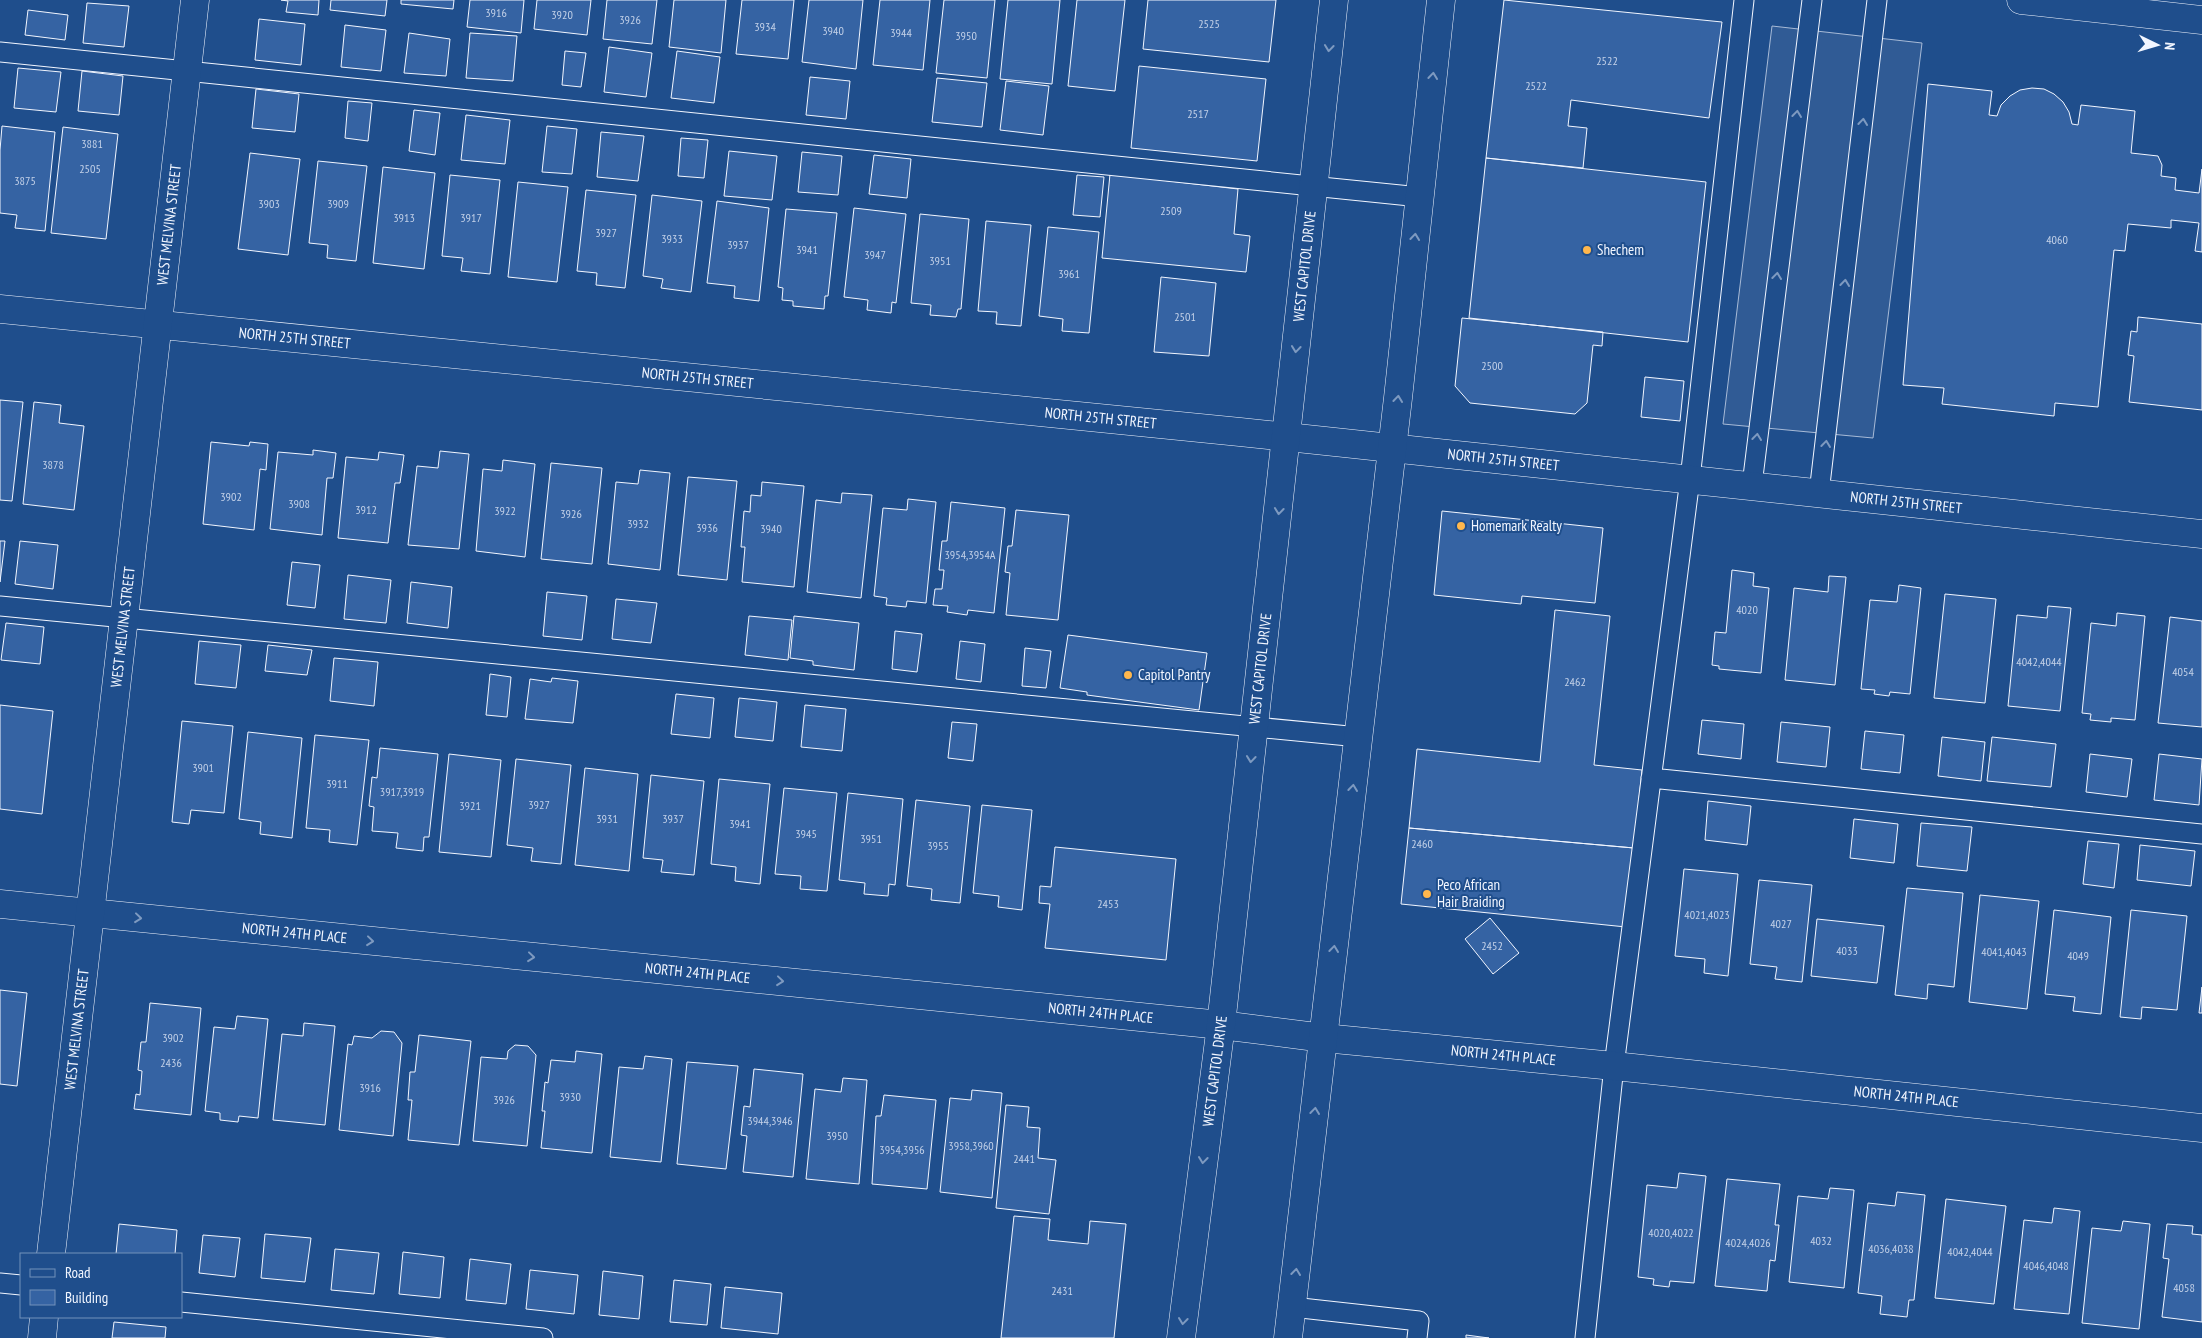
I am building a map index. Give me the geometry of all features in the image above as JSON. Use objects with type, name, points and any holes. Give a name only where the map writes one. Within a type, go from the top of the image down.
[{"type":"street","name":"WEST MELVINA STREET","points":[[51,1253],[195,0]]},
{"type":"street","name":"WEST CAPITOL DRIVE","points":[[1181,1338],[1221,1025],[1334,0]]},
{"type":"street","points":[[1288,1338],[1359,737],[1441,0]]},
{"type":"street","points":[[2020,0],[2202,20]]},
{"type":"street","name":"NORTH 25TH STREET","points":[[0,309],[1392,447],[2202,534]]},
{"type":"street","name":"NORTH 24TH PLACE","points":[[0,904],[1221,1025],[1324,1038],[1614,1066],[2202,1128]]},
{"type":"street","points":[[42,1338],[44,1318]]},
{"type":"lane","points":[[1585,1338],[1614,1066],[1690,479],[1744,0]]},
{"type":"lane","points":[[1752,485],[1812,0]]},
{"type":"lane","points":[[1819,493],[1836,362],[1877,0]]},
{"type":"lane","points":[[0,52],[1314,188],[1420,197]]},
{"type":"lane","points":[[0,606],[1359,737]]},
{"type":"lane","points":[[1651,778],[2202,834]]},
{"type":"lane","points":[[0,1283],[20,1285]]},
{"type":"lane","points":[[182,1302],[543,1338]]},
{"type":"lane","points":[[1292,1307],[1419,1321],[1417,1338]]},
{"type":"shaded area","points":[[1772,26],[1922,43],[1873,438],[1723,424]]},
{"type":"building","points":[[281,0],[319,0],[318,15],[286,12],[288,1]]},
{"type":"building","points":[[331,0],[387,0],[385,16],[330,10]]},
{"type":"building","points":[[401,0],[454,0],[453,9],[401,4]]},
{"type":"building","points":[[470,0],[524,0],[521,33],[467,27]]},
{"type":"building","points":[[537,0],[591,0],[587,35],[534,29]]},
{"type":"building","points":[[607,0],[657,0],[652,44],[603,39]]},
{"type":"building","points":[[674,0],[726,0],[721,53],[669,47]]},
{"type":"building","points":[[742,0],[794,0],[788,59],[736,54]]},
{"type":"building","points":[[809,0],[863,0],[856,69],[802,62]]},
{"type":"building","points":[[880,0],[930,0],[923,70],[873,65]]},
{"type":"building","points":[[944,0],[995,0],[987,78],[936,73]]},
{"type":"building","points":[[1008,0],[1060,0],[1052,84],[1000,79]]},
{"type":"building","points":[[1077,0],[1125,0],[1115,91],[1068,86]]},
{"type":"building","points":[[1148,0],[1276,0],[1269,62],[1143,49]]},
{"type":"building","points":[[1504,0],[1722,22],[1709,118],[1571,100],[1568,126],[1587,128],[1583,168],[1486,158]]},
{"type":"building","points":[[87,3],[129,6],[124,47],[83,43]]},
{"type":"building","points":[[28,10],[68,15],[65,40],[25,35]]},
{"type":"building","points":[[259,19],[305,24],[301,65],[255,60]]},
{"type":"building","points":[[345,25],[386,30],[381,71],[341,67]]},
{"type":"building","points":[[409,33],[450,39],[446,76],[404,73]]},
{"type":"building","points":[[470,33],[517,36],[513,81],[466,78]]},
{"type":"building","points":[[609,47],[652,53],[646,97],[604,92]]},
{"type":"building","points":[[565,51],[586,53],[581,87],[562,85]]},
{"type":"building","points":[[677,51],[720,57],[714,103],[671,98]]},
{"type":"building","points":[[1139,66],[1266,79],[1257,161],[1131,148]]},
{"type":"building","points":[[18,68],[61,72],[56,112],[14,108]]},
{"type":"building","points":[[82,71],[123,76],[119,115],[78,111]]},
{"type":"building","points":[[810,77],[850,81],[846,119],[806,115]]},
{"type":"building","points":[[937,78],[987,83],[982,127],[932,122]]},
{"type":"building","points":[[1006,81],[1049,86],[1043,135],[1000,130]]},
{"type":"building","points":[[1928,84],[1992,91],[1989,115],[1997,116],[2001,105],[2010,96],[2020,90],[2032,88],[2044,89],[2054,94],[2063,102],[2069,112],[2072,124],[2078,125],[2081,105],[2135,111],[2131,153],[2158,156],[2162,165],[2161,176],[2176,178],[2175,190],[2199,193],[2202,169],[2202,252],[2195,251],[2199,223],[2171,220],[2171,228],[2128,224],[2125,251],[2114,250],[2098,407],[2055,403],[2054,416],[1942,404],[1944,388],[1903,385]]},
{"type":"building","points":[[256,89],[299,94],[295,132],[252,128]]},
{"type":"building","points":[[348,101],[372,103],[368,141],[345,138]]},
{"type":"building","points":[[414,110],[440,113],[435,155],[409,151]]},
{"type":"building","points":[[466,115],[510,120],[505,164],[461,160]]},
{"type":"building","points":[[2,126],[55,132],[45,231],[15,228],[17,215],[0,213]]},
{"type":"building","points":[[547,126],[577,129],[572,174],[542,172]]},
{"type":"building","points":[[63,127],[118,134],[106,239],[51,233]]},
{"type":"building","points":[[601,132],[644,136],[638,181],[597,177]]},
{"type":"building","points":[[681,138],[708,140],[704,178],[678,176]]},
{"type":"building","points":[[729,151],[777,156],[772,200],[724,196]]},
{"type":"building","points":[[802,152],[842,156],[838,195],[798,192]]},
{"type":"building","points":[[250,153],[300,159],[288,255],[238,249]]},
{"type":"building","points":[[874,155],[911,159],[907,198],[869,194]]},
{"type":"building","name":"Shechem","points":[[1486,158],[1706,182],[1688,342],[1469,318]]},
{"type":"building","points":[[318,161],[367,166],[356,261],[327,258],[328,245],[309,243]]},
{"type":"building","points":[[383,167],[435,173],[424,269],[373,263]]},
{"type":"building","points":[[1110,174],[1238,189],[1234,234],[1250,236],[1246,272],[1102,258]]},
{"type":"building","points":[[450,175],[500,180],[490,274],[461,271],[463,258],[442,256]]},
{"type":"building","points":[[1077,175],[1104,177],[1100,217],[1073,215]]},
{"type":"building","points":[[518,182],[568,187],[557,282],[508,277]]},
{"type":"building","points":[[586,190],[636,195],[625,288],[596,285],[597,273],[577,271]]},
{"type":"building","points":[[652,195],[702,201],[691,292],[661,288],[663,279],[643,276]]},
{"type":"building","points":[[717,201],[769,208],[759,301],[734,298],[735,286],[707,283]]},
{"type":"building","points":[[854,208],[906,214],[896,303],[892,302],[891,313],[867,310],[868,300],[844,297]]},
{"type":"building","points":[[786,209],[837,213],[828,296],[825,296],[824,309],[793,306],[793,301],[782,300],[783,288],[778,287]]},
{"type":"building","points":[[920,214],[969,219],[961,309],[958,309],[956,317],[930,315],[931,305],[911,303]]},
{"type":"building","points":[[986,221],[1031,225],[1021,326],[996,324],[997,312],[978,311]]},
{"type":"building","points":[[1048,227],[1099,232],[1089,333],[1062,331],[1063,319],[1039,316]]},
{"type":"building","points":[[1161,277],[1216,283],[1209,356],[1154,352]]},
{"type":"building","points":[[2138,317],[2202,324],[2202,410],[2129,402],[2134,356],[2128,355],[2131,331],[2137,332]]},
{"type":"building","points":[[1462,318],[1603,332],[1602,346],[1593,345],[1587,403],[1575,414],[1470,403],[1455,386]]},
{"type":"building","points":[[1645,377],[1684,381],[1680,421],[1641,417]]},
{"type":"building","points":[[0,400],[23,402],[12,501],[0,500]]},
{"type":"building","points":[[34,402],[61,405],[59,423],[84,426],[74,510],[23,504]]},
{"type":"building","points":[[211,442],[249,446],[250,442],[268,444],[266,470],[260,469],[254,530],[203,524]]},
{"type":"building","points":[[313,450],[336,453],[333,478],[327,478],[322,535],[270,529],[278,452],[313,455]]},
{"type":"building","points":[[440,451],[469,454],[459,549],[408,545],[417,466],[438,468]]},
{"type":"building","points":[[379,452],[404,455],[400,483],[395,483],[388,543],[338,538],[346,457],[378,460]]},
{"type":"building","points":[[503,460],[535,464],[525,557],[476,551],[483,469],[502,471]]},
{"type":"building","points":[[551,463],[602,468],[592,564],[541,559]]},
{"type":"building","points":[[640,470],[670,473],[660,570],[608,564],[616,482],[638,484]]},
{"type":"building","points":[[688,477],[737,481],[727,580],[678,575]]},
{"type":"building","points":[[762,482],[804,486],[794,587],[742,582],[745,547],[741,547],[744,511],[750,512],[751,495],[761,496]]},
{"type":"building","points":[[842,493],[872,495],[861,598],[807,592],[816,500],[841,503]]},
{"type":"building","points":[[908,499],[936,502],[926,603],[907,601],[906,607],[886,605],[887,598],[874,596],[883,508],[907,510]]},
{"type":"building","points":[[951,502],[1005,508],[994,613],[968,610],[967,615],[947,612],[948,606],[933,605],[935,589],[942,589],[944,570],[939,570],[942,541],[947,541]]},
{"type":"building","points":[[1016,510],[1069,515],[1058,620],[1006,615],[1010,573],[1005,572],[1008,546],[1012,546]]},
{"type":"building","points":[[1442,511],[1603,528],[1595,603],[1522,596],[1521,604],[1434,595]]},
{"type":"building","points":[[0,541],[5,541],[0,582]]},
{"type":"building","points":[[20,541],[58,545],[53,589],[15,584]]},
{"type":"building","points":[[292,562],[320,565],[315,608],[287,605]]},
{"type":"building","points":[[1732,570],[1754,573],[1753,586],[1769,588],[1761,673],[1719,669],[1719,666],[1712,665],[1715,632],[1726,633]]},
{"type":"building","points":[[348,575],[391,580],[386,623],[344,619]]},
{"type":"building","points":[[1829,576],[1846,577],[1835,685],[1785,680],[1794,588],[1828,592]]},
{"type":"building","points":[[411,582],[452,587],[448,628],[407,623]]},
{"type":"building","points":[[1899,585],[1921,588],[1910,694],[1890,692],[1889,696],[1874,694],[1875,690],[1861,689],[1870,600],[1897,602]]},
{"type":"building","points":[[547,592],[587,596],[582,640],[543,636]]},
{"type":"building","points":[[1945,594],[1996,599],[1985,703],[1934,698]]},
{"type":"building","points":[[616,599],[657,603],[651,643],[612,639]]},
{"type":"building","points":[[2048,606],[2071,608],[2060,711],[2008,706],[2017,615],[2047,618]]},
{"type":"building","points":[[1555,610],[1610,616],[1594,765],[1642,770],[1634,848],[1409,828],[1417,749],[1540,762]]},
{"type":"building","points":[[2117,613],[2145,616],[2135,720],[2111,718],[2111,722],[2090,720],[2091,714],[2082,713],[2091,623],[2116,626]]},
{"type":"building","points":[[749,616],[792,620],[788,660],[745,655]]},
{"type":"building","points":[[794,616],[859,623],[854,670],[813,665],[813,661],[790,658]]},
{"type":"building","points":[[2170,617],[2202,621],[2202,727],[2158,723]]},
{"type":"building","points":[[6,623],[44,627],[40,664],[1,660]]},
{"type":"building","points":[[895,631],[922,634],[917,672],[892,669]]},
{"type":"building","points":[[1068,635],[1207,653],[1199,710],[1087,695],[1087,692],[1060,688]]},
{"type":"building","points":[[199,641],[241,645],[236,688],[195,684]]},
{"type":"building","points":[[960,641],[985,644],[981,682],[956,679]]},
{"type":"building","points":[[268,645],[312,650],[307,675],[265,671]]},
{"type":"building","points":[[1025,648],[1051,651],[1046,688],[1022,686]]},
{"type":"building","points":[[334,658],[378,662],[374,706],[330,701]]},
{"type":"building","points":[[490,674],[511,677],[507,717],[486,715]]},
{"type":"building","points":[[552,678],[578,681],[573,723],[525,719],[530,679],[551,682]]},
{"type":"building","points":[[676,694],[714,698],[710,738],[671,734]]},
{"type":"building","points":[[739,698],[777,702],[773,741],[735,737]]},
{"type":"building","points":[[0,705],[53,711],[42,814],[0,809]]},
{"type":"building","points":[[805,705],[846,709],[842,751],[801,747]]},
{"type":"building","points":[[1702,720],[1744,724],[1741,759],[1698,754]]},
{"type":"building","points":[[182,721],[233,726],[224,813],[191,810],[189,824],[172,822]]},
{"type":"building","points":[[952,722],[977,724],[973,761],[948,758]]},
{"type":"building","points":[[1781,722],[1830,727],[1826,767],[1777,762]]},
{"type":"building","points":[[1865,731],[1904,735],[1900,773],[1861,769]]},
{"type":"building","points":[[248,732],[302,738],[292,838],[260,834],[261,822],[239,819]]},
{"type":"building","points":[[315,735],[369,740],[357,845],[329,842],[330,830],[306,828]]},
{"type":"building","points":[[1942,737],[1985,742],[1981,781],[1938,776]]},
{"type":"building","points":[[1992,737],[2056,744],[2051,787],[1987,781]]},
{"type":"building","points":[[380,748],[438,754],[429,837],[424,837],[423,851],[396,848],[398,833],[372,831],[374,807],[369,806],[372,777],[377,778]]},
{"type":"building","points":[[449,754],[501,760],[491,857],[439,852]]},
{"type":"building","points":[[2090,754],[2132,759],[2127,797],[2086,792]]},
{"type":"building","points":[[2159,754],[2202,759],[2199,805],[2154,800]]},
{"type":"building","points":[[516,759],[571,765],[561,864],[531,861],[533,848],[507,845]]},
{"type":"building","points":[[585,768],[638,774],[629,871],[575,865]]},
{"type":"building","points":[[651,775],[704,781],[694,875],[661,872],[663,860],[643,858]]},
{"type":"building","points":[[719,779],[770,784],[760,884],[735,881],[736,867],[711,864]]},
{"type":"building","points":[[784,788],[837,793],[827,891],[800,889],[801,876],[775,874]]},
{"type":"building","points":[[848,793],[903,799],[895,885],[889,884],[888,896],[864,894],[865,883],[839,880]]},
{"type":"building","points":[[916,800],[970,806],[960,903],[931,900],[932,889],[907,886]]},
{"type":"building","points":[[1708,801],[1751,806],[1747,845],[1705,840]]},
{"type":"building","points":[[982,805],[1032,810],[1022,910],[998,907],[999,896],[973,893]]},
{"type":"building","points":[[1854,819],[1898,824],[1894,863],[1850,858]]},
{"type":"building","points":[[1921,823],[1972,827],[1967,871],[1917,866]]},
{"type":"building","points":[[1409,828],[1634,848],[1626,927],[1401,904]]},
{"type":"building","points":[[2088,841],[2119,844],[2114,888],[2083,884]]},
{"type":"building","points":[[2140,845],[2195,851],[2191,886],[2137,880]]},
{"type":"building","points":[[1055,847],[1176,859],[1166,960],[1045,948],[1050,904],[1039,903],[1040,886],[1051,887]]},
{"type":"building","points":[[1684,869],[1738,874],[1728,976],[1704,973],[1705,959],[1675,956]]},
{"type":"building","points":[[1759,880],[1812,885],[1802,982],[1775,979],[1777,967],[1750,964]]},
{"type":"building","points":[[1907,888],[1963,893],[1954,987],[1928,984],[1927,999],[1895,995]]},
{"type":"building","points":[[1980,895],[2039,901],[2027,1009],[1969,1002]]},
{"type":"building","points":[[2054,910],[2111,917],[2101,1014],[2073,1011],[2075,997],[2045,994]]},
{"type":"building","points":[[2131,910],[2187,916],[2177,1010],[2142,1007],[2141,1019],[2120,1017]]},
{"type":"building","points":[[1490,918],[1519,953],[1493,974],[1465,939]]},
{"type":"building","points":[[1817,919],[1884,926],[1877,983],[1811,976]]},
{"type":"building","points":[[2202,987],[2202,1013],[2199,1013]]},
{"type":"building","points":[[0,990],[27,993],[17,1086],[0,1084]]},
{"type":"building","points":[[150,1003],[201,1008],[191,1115],[134,1109],[136,1094],[140,1095],[142,1071],[138,1070],[141,1042],[146,1042]]},
{"type":"building","points":[[237,1016],[268,1019],[258,1118],[239,1116],[238,1122],[220,1120],[220,1113],[205,1111],[214,1027],[235,1029]]},
{"type":"building","points":[[304,1023],[335,1026],[325,1125],[273,1120],[282,1034],[303,1036]]},
{"type":"building","points":[[381,1031],[394,1032],[402,1043],[393,1136],[339,1130],[348,1044],[352,1045],[354,1036],[372,1038]]},
{"type":"building","points":[[419,1035],[471,1041],[459,1145],[408,1140],[412,1100],[408,1100],[410,1072],[415,1072]]},
{"type":"building","points":[[515,1045],[528,1046],[536,1055],[527,1146],[473,1141],[481,1057],[507,1059],[508,1051]]},
{"type":"building","points":[[576,1051],[602,1054],[592,1153],[541,1148],[545,1111],[542,1111],[545,1082],[548,1083],[551,1060],[575,1062]]},
{"type":"building","points":[[645,1056],[672,1059],[661,1162],[610,1157],[619,1067],[643,1069]]},
{"type":"building","points":[[687,1062],[738,1066],[726,1169],[677,1164]]},
{"type":"building","points":[[754,1069],[803,1074],[793,1177],[743,1172],[747,1136],[741,1135],[744,1106],[750,1107]]},
{"type":"building","points":[[843,1078],[867,1080],[859,1184],[806,1179],[815,1089],[841,1092]]},
{"type":"building","points":[[972,1090],[1002,1093],[992,1198],[940,1192],[950,1098],[971,1100]]},
{"type":"building","points":[[884,1095],[936,1100],[927,1189],[872,1184],[876,1116],[881,1116]]},
{"type":"building","points":[[1006,1105],[1029,1107],[1027,1127],[1040,1128],[1038,1158],[1056,1160],[1049,1214],[996,1208]]},
{"type":"building","points":[[1679,1173],[1706,1176],[1694,1283],[1670,1281],[1669,1287],[1653,1285],[1654,1279],[1638,1277],[1647,1185],[1677,1188]]},
{"type":"building","points":[[1727,1179],[1780,1184],[1775,1225],[1779,1225],[1775,1261],[1770,1260],[1767,1291],[1715,1286]]},
{"type":"building","points":[[1830,1188],[1854,1190],[1844,1288],[1789,1282],[1798,1196],[1828,1199]]},
{"type":"building","points":[[1897,1192],[1925,1195],[1914,1300],[1909,1300],[1907,1317],[1880,1314],[1882,1296],[1858,1293],[1868,1203],[1895,1206]]},
{"type":"building","points":[[1946,1199],[2006,1206],[1994,1304],[1935,1298]]},
{"type":"building","points":[[2054,1208],[2080,1211],[2069,1314],[2014,1309],[2024,1220],[2052,1223]]},
{"type":"building","points":[[1014,1216],[1050,1219],[1048,1240],[1088,1244],[1090,1221],[1126,1224],[1114,1338],[1001,1338]]},
{"type":"building","points":[[2123,1221],[2150,1224],[2139,1329],[2082,1323],[2092,1228],[2121,1231]]},
{"type":"building","points":[[119,1224],[177,1230],[175,1253],[116,1253]]},
{"type":"building","points":[[2167,1224],[2193,1226],[2192,1234],[2202,1235],[2202,1322],[2162,1317],[2169,1259],[2163,1258]]},
{"type":"building","points":[[265,1234],[311,1238],[305,1282],[261,1278]]},
{"type":"building","points":[[203,1235],[240,1238],[235,1277],[199,1273]]},
{"type":"building","points":[[335,1249],[379,1253],[374,1294],[331,1290]]},
{"type":"building","points":[[403,1252],[444,1257],[440,1298],[399,1294]]},
{"type":"building","points":[[470,1259],[511,1264],[506,1304],[466,1300]]},
{"type":"building","points":[[530,1270],[578,1275],[574,1314],[526,1309]]},
{"type":"building","points":[[603,1271],[643,1276],[639,1319],[599,1315]]},
{"type":"building","points":[[674,1280],[711,1284],[707,1325],[670,1322]]},
{"type":"building","points":[[725,1287],[782,1293],[778,1334],[721,1328]]},
{"type":"building","points":[[114,1322],[166,1327],[165,1338],[112,1338]]},
{"type":"building","points":[[1466,1335],[1489,1338],[1466,1338]]},
{"type":"place","name":"Shechem","points":[[1587,250]]},
{"type":"place","name":"Homemark Realty","points":[[1461,526]]},
{"type":"place","name":"Capitol Pantry","points":[[1128,675]]},
{"type":"place","name":"Peco African Hair Braiding","points":[[1427,894]]}]
